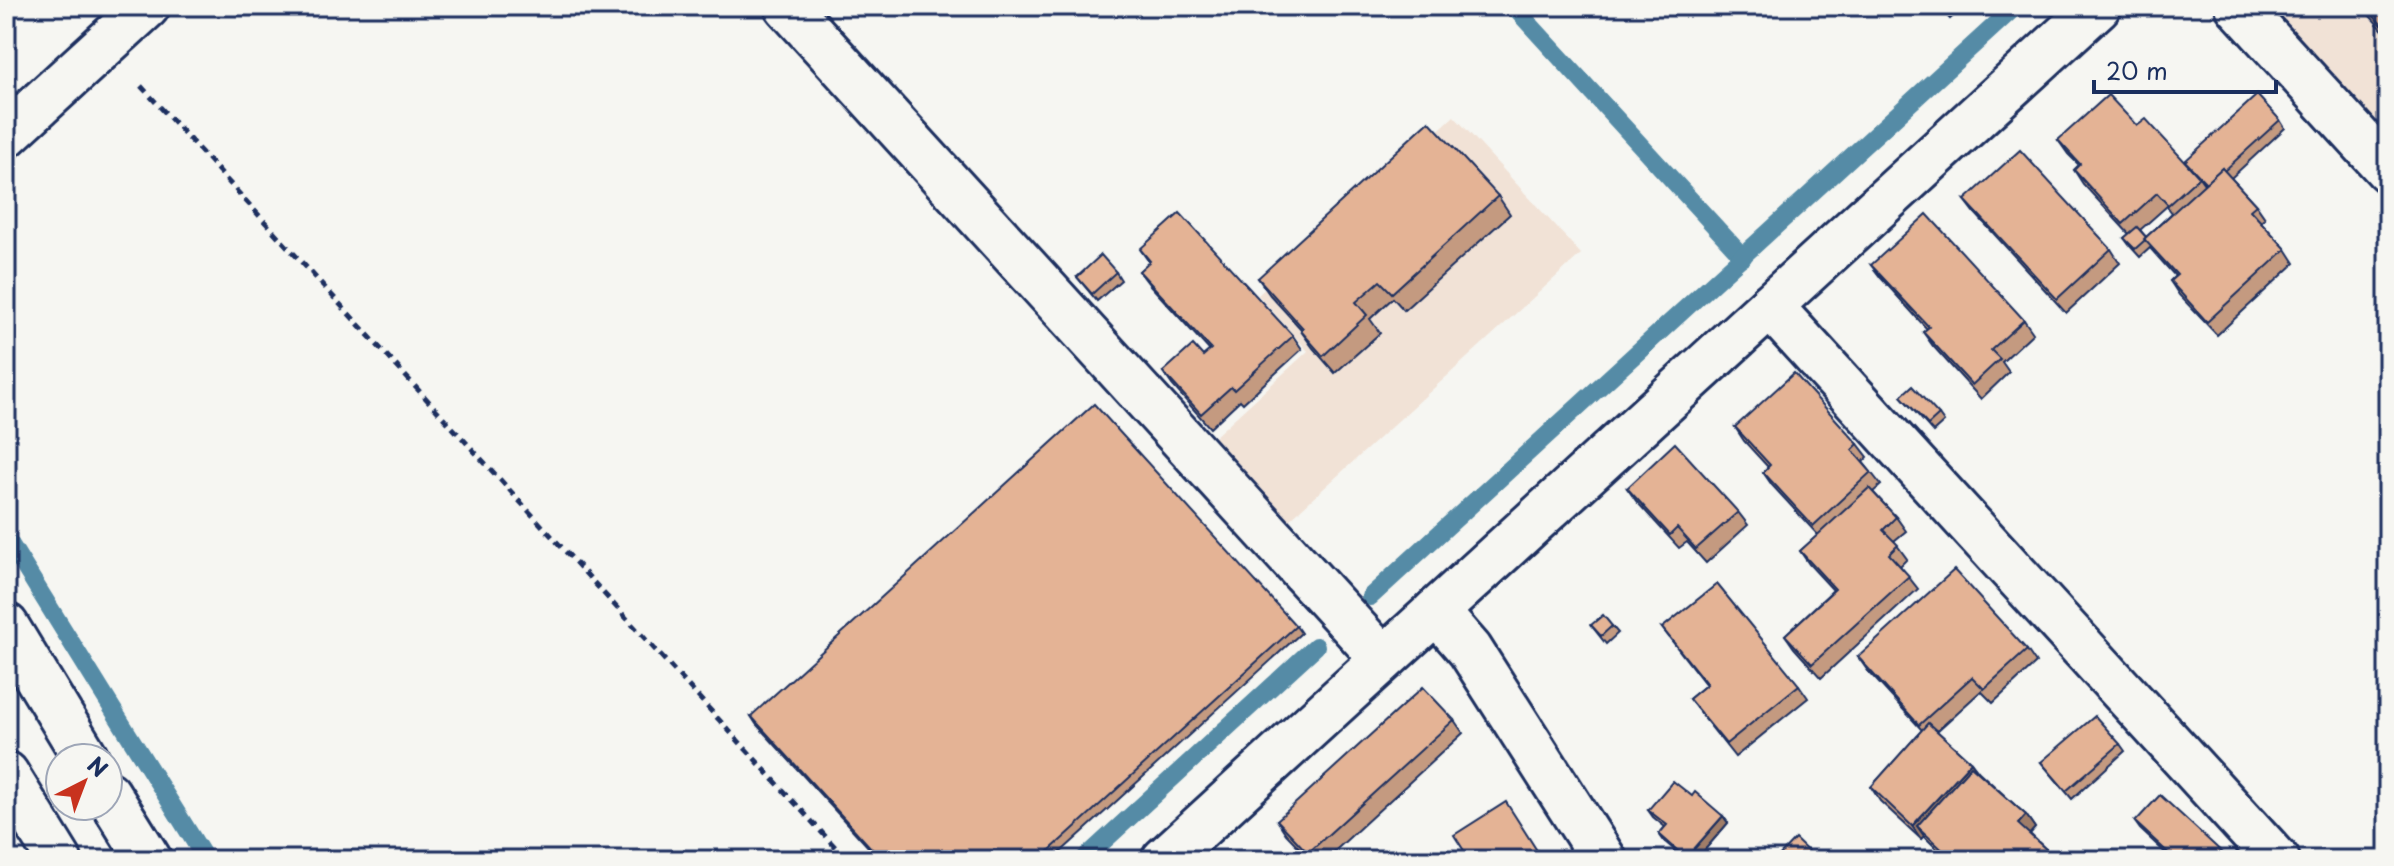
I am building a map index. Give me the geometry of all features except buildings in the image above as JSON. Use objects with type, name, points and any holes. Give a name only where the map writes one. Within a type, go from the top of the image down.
[{"type":"main road","points":[[6,135],[147,6]]},
{"type":"main road","points":[[787,6],[1383,659]]},
{"type":"main road","points":[[1164,860],[2098,6]]},
{"type":"main road","points":[[2238,6],[2388,170]]},
{"type":"main road","points":[[1770,306],[2277,860]]},
{"type":"main road","points":[[1436,611],[1470,650],[1604,860]]},
{"type":"main road","points":[[6,626],[76,742]]},
{"type":"main road","points":[[6,774],[59,860]]},
{"type":"main road","points":[[124,820],[149,860]]},
{"type":"path","points":[[104,46],[847,860]]},
{"type":"shaded area","points":[[2269,6],[2388,6],[2388,137]]},
{"type":"shaded area","points":[[1454,116],[1581,254],[1288,521],[1213,438],[1308,351],[1258,295]]},
{"type":"waterway","points":[[1513,6],[1743,257]]},
{"type":"waterway","points":[[1370,597],[2016,6]]},
{"type":"waterway","points":[[6,537],[206,860]]},
{"type":"waterway","points":[[1083,860],[1316,646]]}]
